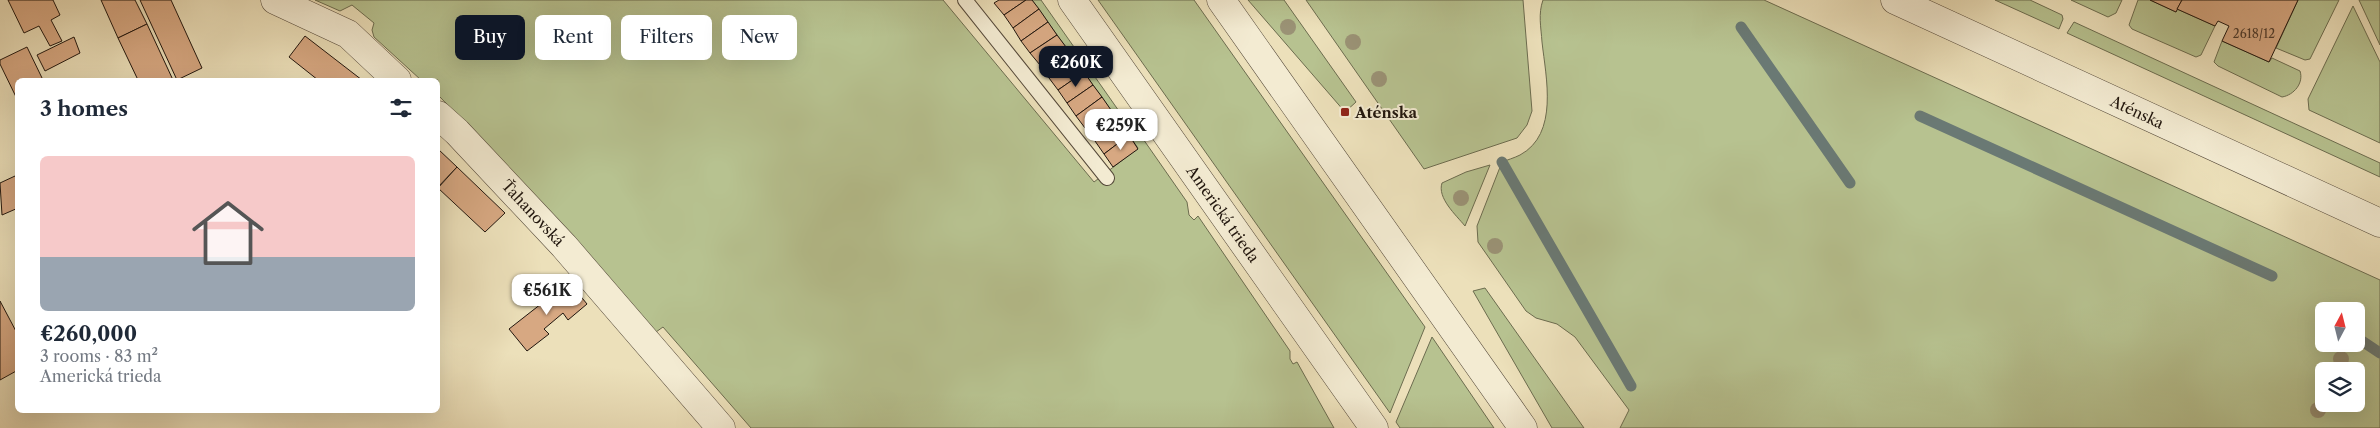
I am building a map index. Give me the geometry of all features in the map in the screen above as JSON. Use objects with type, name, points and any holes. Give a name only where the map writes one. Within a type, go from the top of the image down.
[{"type":"street","points":[[274,0],[348,34],[395,78]]},
{"type":"street","name":"Americká trieda","points":[[1072,0],[1374,428]]},
{"type":"street","points":[[1221,0],[1523,428]]},
{"type":"street","name":"Aténska","points":[[1895,0],[2380,223]]},
{"type":"street","name":"Ťahanovská","points":[[440,117],[457,132],[564,246],[721,428]]},
{"type":"lane","points":[[965,0],[1107,178]]},
{"type":"green space","points":[[315,0],[943,0],[1094,182],[1138,148],[1032,0],[1041,0],[1121,114],[1125,113],[1187,202],[1189,215],[1194,220],[1198,216],[1290,351],[1290,359],[1293,364],[1297,362],[1334,428],[751,428],[663,327],[656,332],[495,153],[440,97],[440,78],[419,78],[374,37],[372,30],[374,23],[352,5],[340,11]]},
{"type":"green space","points":[[1098,0],[1194,0],[1425,327],[1390,413]]},
{"type":"green space","points":[[1248,0],[1284,0],[1356,102],[1345,112]]},
{"type":"green space","points":[[1306,0],[1523,0],[1532,111],[1527,125],[1517,138],[1424,169]]},
{"type":"green space","points":[[1543,0],[1764,0],[2380,280],[2380,428],[1620,428],[1629,410],[1575,337],[1557,324],[1536,318],[1526,311],[1478,242],[1477,226],[1502,162],[1520,155],[1532,146],[1540,134],[1545,120],[1547,88],[1540,15]]},
{"type":"green space","points":[[1995,0],[2030,0],[2062,15],[2063,19],[2059,29]]},
{"type":"green space","points":[[2071,0],[2122,0],[2116,13],[2108,17]]},
{"type":"green space","points":[[2138,0],[2150,0],[2176,12],[2177,9],[2215,26],[2201,55],[2196,57],[2132,29],[2129,25]]},
{"type":"green space","points":[[2298,0],[2339,0],[2310,59],[2305,60],[2276,48]]},
{"type":"green space","points":[[2359,0],[2380,0],[2380,45]]},
{"type":"green space","points":[[2353,6],[2380,62],[2380,143],[2309,110],[2308,99]]},
{"type":"green space","points":[[2074,22],[2380,163],[2380,177],[2067,33]]},
{"type":"green space","points":[[2222,41],[2269,62],[2272,58],[2300,71],[2301,80],[2297,88],[2290,94],[2282,97],[2218,66],[2214,62]]},
{"type":"green space","points":[[1490,165],[1465,226],[1452,212],[1442,195],[1442,183],[1466,172]]},
{"type":"green space","points":[[1485,288],[1584,428],[1552,428],[1473,291]]},
{"type":"green space","points":[[1432,337],[1494,428],[1400,428],[1396,422]]},
{"type":"building","points":[[8,0],[53,0],[60,15],[51,20],[62,41],[50,46],[39,26],[24,33]]},
{"type":"building","points":[[101,0],[135,0],[147,24],[118,38]]},
{"type":"building","points":[[140,0],[171,0],[202,68],[181,78],[176,78]]},
{"type":"building","points":[[999,0],[1026,0],[1004,15],[994,3]]},
{"type":"building","points":[[1026,0],[1032,0],[1039,9],[1013,28],[1004,15]]},
{"type":"building","points":[[2150,0],[2182,0],[2176,12]]},
{"type":"building","points":[[2182,0],[2298,0],[2269,62],[2222,41],[2229,26],[2218,21],[2215,26],[2177,9]]},
{"type":"building","points":[[1039,9],[1048,22],[1021,41],[1013,28]]},
{"type":"building","points":[[1048,22],[1057,35],[1030,53],[1021,41]]},
{"type":"building","points":[[147,24],[172,78],[137,78],[118,38]]},
{"type":"building","points":[[1057,35],[1066,47],[1040,65],[1030,53]]},
{"type":"building","points":[[305,36],[359,78],[315,78],[289,57]]},
{"type":"building","points":[[74,37],[80,53],[45,71],[37,55]]},
{"type":"building","points":[[27,47],[42,78],[15,78],[15,95],[0,64],[0,60]]},
{"type":"building","points":[[1066,47],[1075,60],[1049,78],[1040,65]]},
{"type":"building","points":[[1075,60],[1084,72],[1058,90],[1049,78]]},
{"type":"building","points":[[1084,72],[1093,85],[1067,103],[1058,90]]},
{"type":"building","points":[[1093,85],[1102,97],[1076,116],[1067,103]]},
{"type":"building","points":[[1102,97],[1111,110],[1085,128],[1076,116]]},
{"type":"building","points":[[1111,110],[1120,123],[1095,141],[1086,128]]},
{"type":"building","points":[[1120,123],[1129,135],[1104,154],[1095,141]]},
{"type":"building","points":[[1129,135],[1138,149],[1113,167],[1104,154]]},
{"type":"building","points":[[440,151],[457,167],[440,185]]},
{"type":"building","points":[[457,167],[505,213],[485,232],[440,190],[440,186]]},
{"type":"building","points":[[15,176],[15,209],[2,215],[0,183]]},
{"type":"building","points":[[569,282],[587,304],[568,320],[563,313],[544,329],[549,334],[527,351],[509,329]]},
{"type":"building","points":[[0,301],[15,329],[15,372],[0,380]]},
{"type":"waterway","points":[[1741,27],[1850,183]]},
{"type":"waterway","points":[[1920,116],[2272,276]]},
{"type":"waterway","points":[[1502,162],[1631,386]]},
{"type":"waterway","points":[[2365,343],[2380,353]]},
{"type":"place","name":"Aténska","points":[[1345,112]]}]
